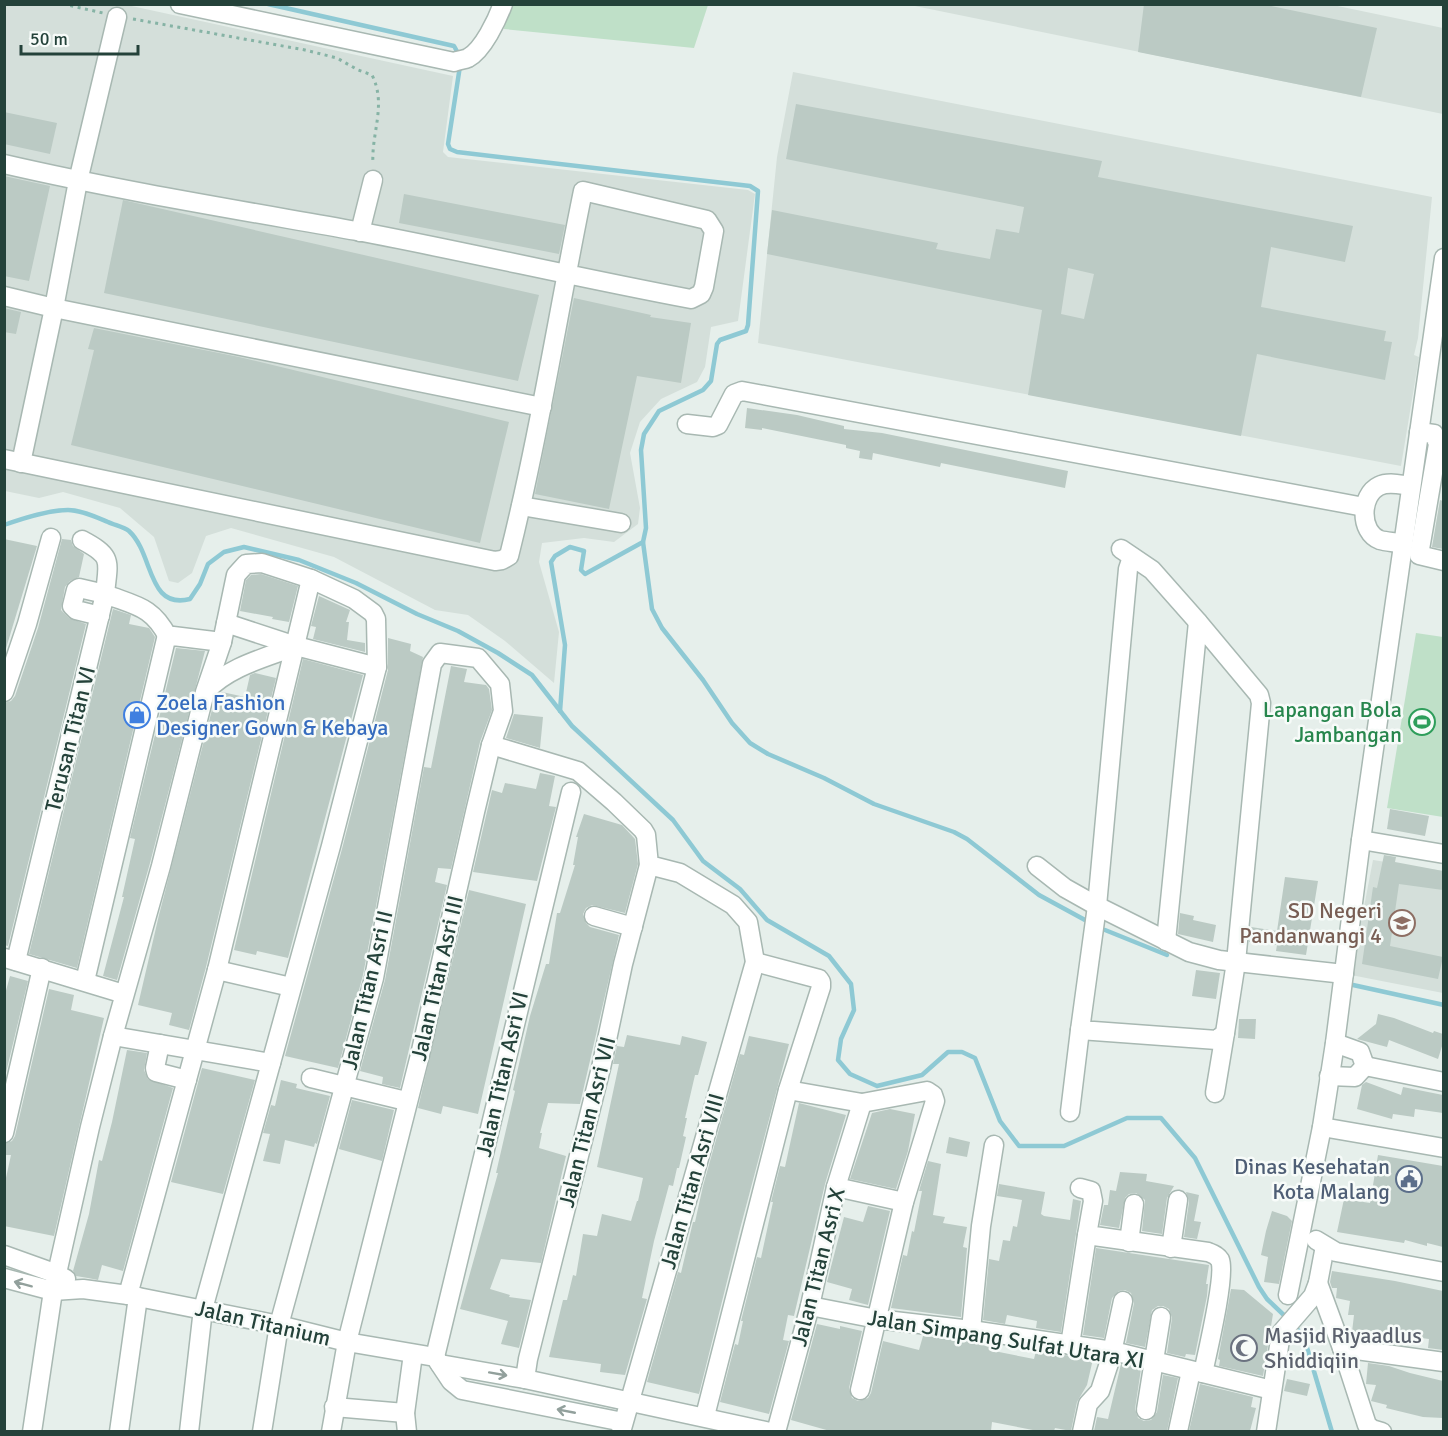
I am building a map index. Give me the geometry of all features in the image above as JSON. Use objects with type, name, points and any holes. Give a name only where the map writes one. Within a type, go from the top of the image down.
[{"type":"street","points":[[190,6],[461,60],[484,41],[497,21],[502,4]]},
{"type":"street","points":[[4,164],[78,181],[360,232],[566,275],[691,299],[701,294],[714,231],[707,220],[583,191],[566,275],[542,407],[521,506],[509,556],[495,561],[13,461],[54,308],[78,181],[117,16]]},
{"type":"street","points":[[360,232],[373,180]]},
{"type":"street","points":[[1316,1289],[1290,1286],[1322,1127],[1335,1043],[1361,840],[1408,550],[1411,486],[1418,439],[1437,351],[1443,259]]},
{"type":"street","points":[[4,296],[542,407]]},
{"type":"street","points":[[687,423],[713,427],[718,425],[734,394],[742,391],[1364,507]]},
{"type":"street","points":[[1408,550],[1441,445],[1434,434],[1418,439]]},
{"type":"street","points":[[1411,486],[1390,483],[1378,486],[1364,507],[1366,525],[1380,540],[1443,561]]},
{"type":"street","points":[[521,506],[621,523]]},
{"type":"street","points":[[4,692],[27,624],[51,538]]},
{"type":"street","name":"Terusan Titan VI","points":[[10,959],[105,594],[108,562],[106,556],[101,550],[82,540]]},
{"type":"street","points":[[1070,1112],[1097,906],[1127,581],[1126,553],[1152,570],[1258,695],[1261,703],[1236,962],[1215,1093]]},
{"type":"street","points":[[32,1431],[55,1282],[124,994],[160,867],[205,692],[222,642],[236,575],[246,564],[262,563],[311,579],[354,599],[375,615],[377,667],[331,846],[203,1309],[189,1431]]},
{"type":"street","points":[[119,1431],[133,1296],[217,970],[311,579]]},
{"type":"street","points":[[100,616],[76,610],[72,606],[76,590],[79,588],[105,594],[147,610],[156,617],[168,637]]},
{"type":"street","points":[[1166,941],[1198,622]]},
{"type":"street","points":[[226,623],[296,646],[377,667]]},
{"type":"street","points":[[168,637],[222,642]]},
{"type":"street","points":[[85,981],[168,637]]},
{"type":"street","points":[[205,692],[216,680],[228,673],[296,646]]},
{"type":"street","name":"Jalan Titan Asri III","points":[[331,1431],[347,1342],[406,1101],[420,1055],[491,745],[503,711],[500,684],[478,658],[440,653]]},
{"type":"street","name":"Jalan Titan Asri II","points":[[262,1431],[279,1325],[374,978],[432,664],[440,653]]},
{"type":"street","points":[[491,745],[578,771],[643,830],[646,835],[649,865],[680,873],[733,905],[748,922],[754,962],[819,979],[821,982],[788,1090],[705,1416]]},
{"type":"street","name":"Jalan Titan Asri VI","points":[[438,1360],[571,792]]},
{"type":"street","points":[[1361,840],[1443,854]]},
{"type":"street","name":"Jalan Titan Asri VII","points":[[525,1379],[649,865]]},
{"type":"street","points":[[1037,866],[1065,888],[1097,906],[1190,952],[1236,962],[1344,974]]},
{"type":"street","points":[[594,916],[633,927]]},
{"type":"street","points":[[10,959],[124,994]]},
{"type":"street","name":"Jalan Titan Asri VIII","points":[[622,1427],[754,962]]},
{"type":"street","points":[[4,1133],[42,968]]},
{"type":"street","points":[[217,970],[291,987]]},
{"type":"street","points":[[1080,1030],[1217,1040],[1225,1033]]},
{"type":"street","points":[[113,1036],[271,1063]]},
{"type":"street","points":[[1335,1043],[1360,1052],[1365,1066]]},
{"type":"street","points":[[160,1044],[156,1072],[187,1080]]},
{"type":"street","points":[[1329,1076],[1355,1077],[1365,1066]]},
{"type":"street","points":[[1365,1066],[1443,1082]]},
{"type":"street","points":[[311,1078],[406,1101]]},
{"type":"street","points":[[788,1090],[862,1103],[927,1091],[933,1095],[935,1101],[904,1202],[860,1389]]},
{"type":"street","name":"Jalan Titan Asri X","points":[[776,1431],[810,1306],[836,1187],[862,1103]]},
{"type":"street","points":[[1322,1127],[1443,1148]]},
{"type":"street","points":[[971,1330],[981,1226],[994,1145]]},
{"type":"street","points":[[836,1187],[904,1202]]},
{"type":"street","points":[[1070,1345],[1094,1197],[1091,1191],[1080,1188]]},
{"type":"street","points":[[1171,1248],[1178,1200]]},
{"type":"street","points":[[1129,1242],[1134,1204]]},
{"type":"street","points":[[1302,1232],[1336,1252],[1443,1272]]},
{"type":"street","points":[[1087,1235],[1208,1252],[1215,1255],[1221,1263],[1213,1323],[1178,1431]]},
{"type":"street","points":[[1266,1431],[1281,1334],[1316,1289],[1324,1246]]},
{"type":"street","name":"Jalan Titanium","points":[[4,1255],[55,1282]]},
{"type":"street","name":"Jalan Titanium","points":[[4,1278],[55,1282],[83,1289],[203,1309],[347,1342],[770,1431]]},
{"type":"street","points":[[1316,1289],[1342,1348],[1367,1425],[1372,1429],[1382,1431]]},
{"type":"street","points":[[1082,1431],[1088,1404],[1100,1391],[1113,1351],[1123,1302]]},
{"type":"street","name":"Jalan Simpang Sulfat Utara XI","points":[[810,1306],[877,1319],[1113,1351],[1272,1390]]},
{"type":"street","points":[[1146,1410],[1161,1317]]},
{"type":"street","points":[[1342,1348],[1443,1362]]},
{"type":"street","points":[[406,1431],[405,1413],[412,1354]]},
{"type":"street","points":[[438,1360],[451,1381],[462,1390],[622,1427]]},
{"type":"street","points":[[334,1407],[405,1413]]},
{"type":"path","points":[[63,4],[305,50],[337,58],[372,75],[377,86],[380,109],[372,152],[373,180]]},
{"type":"shaded area","points":[[1328,4],[1443,28],[1443,114],[910,5]]},
{"type":"shaded area","points":[[4,5],[127,5],[453,76],[443,152],[448,157],[748,190],[755,194],[738,321],[711,327],[705,367],[697,382],[661,399],[640,422],[630,453],[640,508],[638,524],[614,542],[584,538],[542,543],[539,562],[559,632],[554,683],[505,641],[468,615],[435,610],[334,557],[231,528],[206,536],[192,573],[178,583],[169,581],[154,537],[120,508],[63,492],[39,498],[5,491]]},
{"type":"shaded area","points":[[793,72],[1432,197],[1418,338],[1414,355],[1419,357],[1401,466],[758,343],[777,157]]},
{"type":"shaded area","name":"SD Negeri Pandanwangi 4","points":[[1373,860],[1443,871],[1443,993],[1351,975]]},
{"type":"green space","points":[[507,5],[708,5],[694,48],[504,29]]},
{"type":"green space","name":"Lapangan Bola Jambangan","points":[[1416,633],[1443,637],[1443,817],[1387,808]]},
{"type":"building","points":[[1144,4],[1262,4],[1377,28],[1361,97],[1138,52]]},
{"type":"building","points":[[796,104],[1102,161],[1098,177],[1353,226],[1345,262],[1271,247],[1261,307],[1386,331],[1384,341],[1392,342],[1385,380],[1257,354],[1241,436],[1028,395],[1042,310],[767,254],[772,210],[938,243],[936,249],[990,259],[996,229],[1019,233],[1024,207],[786,159]],"holes":[[[1068,268],[1094,274],[1084,319],[1061,314]]]},
{"type":"building","points":[[4,112],[57,123],[50,154],[4,144]]},
{"type":"building","points":[[4,176],[50,186],[29,281],[4,276]]},
{"type":"building","points":[[404,194],[565,225],[559,254],[399,223]]},
{"type":"building","points":[[123,200],[539,295],[518,381],[104,293]]},
{"type":"building","points":[[574,298],[651,315],[650,317],[691,323],[681,383],[637,376],[609,509],[535,494]]},
{"type":"building","points":[[4,308],[21,312],[16,334],[4,332]]},
{"type":"building","points":[[94,328],[239,357],[509,422],[480,543],[71,445],[94,350],[88,349]]},
{"type":"building","points":[[747,408],[797,415],[844,426],[844,429],[882,433],[1068,471],[1065,488],[941,463],[940,467],[873,453],[872,460],[859,458],[860,451],[846,448],[846,445],[762,428],[762,430],[745,428]]},
{"type":"building","points":[[1440,500],[1443,501],[1443,549],[1432,547]]},
{"type":"building","points":[[4,539],[37,546],[4,655]]},
{"type":"building","points":[[62,539],[71,540],[73,546],[84,554],[79,577],[70,581],[65,587],[61,610],[69,618],[86,624],[8,946],[4,945],[4,703],[11,701],[15,696],[38,628]]},
{"type":"building","points":[[261,574],[298,586],[289,622],[240,611],[246,580],[251,575]]},
{"type":"building","points":[[319,596],[350,610],[346,622],[349,622],[347,640],[365,643],[365,652],[313,639],[316,627],[311,626]]},
{"type":"building","points":[[113,609],[131,615],[129,624],[149,628],[155,637],[77,968],[29,954]]},
{"type":"building","points":[[388,638],[411,644],[410,651],[423,657],[363,975],[338,1068],[285,1056],[388,670]]},
{"type":"building","points":[[176,648],[205,651],[117,980],[103,976],[124,897],[122,897],[135,839],[130,838]]},
{"type":"building","points":[[303,659],[363,675],[288,958],[257,951],[256,955],[234,950]]},
{"type":"building","points":[[451,666],[467,669],[464,682],[486,685],[489,689],[492,710],[480,742],[451,869],[438,868],[435,882],[447,885],[400,1088],[382,1084],[383,1077],[360,1071],[385,980],[424,767],[431,768]]},
{"type":"building","points":[[255,673],[276,678],[189,1030],[169,1025],[172,1013],[138,1005],[215,698],[222,692],[245,697],[250,675]]},
{"type":"building","points":[[514,714],[543,717],[540,748],[506,738]]},
{"type":"building","points":[[540,773],[555,776],[549,806],[556,807],[537,881],[473,872],[492,790],[502,793],[505,783],[536,789]]},
{"type":"building","points":[[1390,809],[1429,816],[1425,836],[1387,829]]},
{"type":"building","points":[[584,814],[622,825],[635,839],[638,864],[625,913],[592,905],[586,908],[583,914],[590,927],[619,935],[580,1104],[548,1103],[540,1133],[542,1133],[539,1148],[566,1156],[541,1263],[501,1259],[490,1289],[510,1295],[509,1297],[531,1300],[519,1348],[501,1344],[508,1321],[460,1309],[498,1173],[496,1173],[530,1016],[546,964],[549,964],[557,913],[560,913],[575,865],[573,865],[578,837],[576,837]]},
{"type":"building","points":[[1384,855],[1396,857],[1395,862],[1443,871],[1443,890],[1399,884],[1390,946],[1443,957],[1438,979],[1362,964],[1373,887],[1377,888]]},
{"type":"building","points":[[1285,877],[1318,881],[1306,955],[1276,951],[1277,945],[1249,942],[1251,927],[1277,931]]},
{"type":"building","points":[[469,890],[526,904],[478,1114],[443,1106],[441,1114],[418,1108]]},
{"type":"building","points":[[1180,913],[1194,916],[1193,920],[1216,925],[1213,942],[1178,934]]},
{"type":"building","points":[[1196,970],[1220,973],[1216,999],[1192,996]]},
{"type":"building","points":[[10,976],[28,981],[4,1081],[4,998]]},
{"type":"building","points":[[49,989],[74,995],[71,1010],[104,1018],[54,1236],[4,1226],[4,1187],[11,1155],[4,1155],[4,1144],[12,1141],[15,1136]]},
{"type":"building","points":[[1378,1014],[1433,1033],[1434,1031],[1443,1034],[1438,1059],[1389,1040],[1387,1047],[1357,1039],[1376,1024]]},
{"type":"building","points":[[1239,1019],[1256,1019],[1255,1039],[1238,1038]]},
{"type":"building","points":[[627,1035],[680,1045],[682,1036],[707,1042],[698,1075],[695,1075],[685,1118],[687,1118],[683,1136],[686,1137],[679,1168],[677,1168],[673,1186],[669,1185],[654,1241],[642,1298],[647,1299],[625,1375],[600,1372],[601,1364],[549,1357],[563,1300],[567,1300],[573,1275],[576,1276],[583,1234],[597,1236],[602,1214],[631,1221],[638,1201],[643,1178],[597,1167],[619,1064],[613,1064],[617,1046],[624,1047]]},
{"type":"building","points":[[749,1036],[789,1044],[699,1394],[647,1382],[678,1272],[681,1273],[740,1054],[744,1055]]},
{"type":"building","points":[[127,1050],[147,1053],[144,1070],[148,1079],[173,1088],[123,1271],[102,1265],[98,1280],[76,1276],[73,1271],[89,1214],[99,1160],[102,1161],[112,1122]]},
{"type":"building","points":[[202,1068],[255,1080],[223,1194],[171,1182]]},
{"type":"building","points":[[281,1080],[297,1084],[296,1088],[330,1096],[317,1144],[315,1143],[314,1147],[285,1140],[280,1164],[263,1161],[270,1134],[263,1133],[271,1105],[275,1106]]},
{"type":"building","points":[[1366,1082],[1401,1095],[1403,1087],[1443,1095],[1443,1113],[1415,1109],[1414,1117],[1393,1114],[1392,1119],[1357,1109],[1362,1085]]},
{"type":"building","points":[[352,1100],[394,1110],[382,1161],[339,1149]]},
{"type":"building","points":[[799,1103],[846,1115],[825,1184],[794,1316],[788,1315],[783,1340],[789,1341],[769,1414],[720,1402],[735,1344],[738,1345],[743,1321],[741,1321],[757,1257],[761,1258],[773,1202],[771,1202],[780,1166],[785,1167]]},
{"type":"building","points":[[890,1109],[915,1114],[908,1151],[896,1189],[850,1179],[872,1113]]},
{"type":"building","points":[[949,1137],[970,1142],[967,1157],[946,1153]]},
{"type":"building","points":[[1378,1155],[1443,1166],[1443,1247],[1337,1232],[1344,1199],[1370,1203]]},
{"type":"building","points":[[928,1161],[941,1164],[933,1215],[945,1217],[943,1223],[967,1227],[963,1247],[967,1248],[961,1317],[891,1308],[903,1255],[907,1256],[912,1231],[914,1232],[922,1191],[919,1191]]},
{"type":"building","points":[[1120,1172],[1147,1174],[1146,1181],[1174,1186],[1167,1198],[1162,1234],[1142,1231],[1145,1200],[1136,1193],[1129,1194],[1125,1198],[1119,1228],[1100,1225],[1104,1205],[1108,1205],[1110,1190],[1116,1191]]},
{"type":"building","points":[[999,1184],[1045,1192],[1041,1214],[1044,1216],[1070,1220],[1073,1199],[1081,1201],[1061,1332],[1036,1328],[1037,1321],[1007,1315],[1005,1324],[983,1320],[989,1259],[999,1261],[1003,1240],[1010,1241],[1013,1226],[1017,1227],[1022,1200],[997,1196]]},
{"type":"building","points":[[1186,1192],[1199,1195],[1194,1221],[1201,1222],[1197,1239],[1184,1237],[1189,1202]]},
{"type":"building","points":[[868,1206],[890,1211],[868,1305],[849,1300],[852,1289],[827,1282],[844,1217],[863,1222]]},
{"type":"building","points":[[1272,1211],[1287,1216],[1292,1221],[1279,1284],[1264,1282],[1268,1257],[1261,1255]]},
{"type":"building","points":[[1096,1248],[1209,1265],[1207,1296],[1195,1355],[1186,1354],[1185,1357],[1167,1353],[1172,1318],[1169,1309],[1163,1306],[1152,1310],[1145,1347],[1126,1343],[1134,1303],[1131,1293],[1125,1290],[1119,1291],[1112,1298],[1104,1338],[1083,1335]]},
{"type":"building","points":[[1332,1271],[1443,1291],[1443,1350],[1428,1348],[1429,1339],[1384,1333],[1352,1332],[1354,1315],[1348,1315],[1350,1301],[1336,1298],[1337,1288],[1332,1288],[1330,1282]]},
{"type":"building","name":"Masjid Riyaadlus Shiddiqiin","points":[[1231,1289],[1244,1290],[1273,1314],[1263,1376],[1219,1366],[1220,1360],[1218,1359]]},
{"type":"building","points":[[817,1324],[862,1331],[849,1388],[852,1398],[858,1401],[868,1398],[871,1393],[883,1341],[919,1350],[923,1336],[964,1340],[989,1347],[989,1350],[1034,1359],[1036,1351],[1093,1359],[1087,1385],[1077,1402],[1071,1431],[1055,1428],[1054,1431],[1038,1431],[992,1422],[991,1431],[830,1431],[791,1420]]},
{"type":"building","points":[[1368,1363],[1389,1366],[1443,1381],[1443,1418],[1423,1417],[1386,1408],[1387,1405],[1371,1401],[1376,1385],[1366,1384]]},
{"type":"building","points":[[1121,1364],[1141,1369],[1135,1409],[1138,1418],[1144,1421],[1151,1420],[1157,1412],[1163,1375],[1178,1378],[1167,1431],[1094,1431],[1097,1417],[1108,1419]]},
{"type":"building","points":[[1287,1379],[1310,1384],[1307,1396],[1284,1391]]},
{"type":"building","points":[[1200,1384],[1253,1397],[1251,1407],[1256,1408],[1250,1431],[1189,1431]]},
{"type":"waterway","points":[[268,4],[454,46],[459,55]]},
{"type":"waterway","points":[[460,66],[448,144],[450,149],[457,152],[750,186],[758,191],[746,331],[720,340],[717,344],[711,381],[703,390],[659,411],[644,434],[641,450],[646,528],[643,542],[585,574],[581,570],[584,551],[570,547],[555,556],[551,562],[565,645],[560,711]]},
{"type":"waterway","points":[[4,525],[44,513],[68,510],[88,514],[124,528],[137,541],[158,588],[166,596],[176,600],[190,599],[200,584],[208,564],[224,552],[244,547],[299,560],[356,583],[417,614],[458,631],[498,653],[532,675],[572,726],[673,820],[703,861],[740,889],[767,920],[829,956],[851,984],[854,1010],[841,1039],[838,1060],[850,1074],[877,1086],[922,1075],[948,1052],[962,1052],[975,1058],[1000,1121],[1019,1146],[1064,1146],[1127,1118],[1161,1118],[1195,1158],[1259,1287],[1267,1299],[1288,1319]]},
{"type":"waterway","points":[[643,542],[652,609],[662,628],[703,680],[732,723],[750,743],[768,754],[824,778],[874,804],[954,832],[967,839],[1039,895],[1085,920]]},
{"type":"waterway","points":[[1105,930],[1167,955]]},
{"type":"waterway","points":[[1353,985],[1444,1005]]},
{"type":"waterway","points":[[1294,1324],[1305,1341],[1332,1432]]},
{"type":"place","name":"Zoela Fashion Designer Gown & Kebaya","points":[[137,715]]},
{"type":"place","name":"Lapangan Bola Jambangan","points":[[1422,722]]},
{"type":"place","name":"SD Negeri Pandanwangi 4","points":[[1402,923]]},
{"type":"place","name":"Dinas Kesehatan Kota Malang","points":[[1409,1179]]},
{"type":"place","name":"Masjid Riyaadlus Shiddiqiin","points":[[1244,1348]]}]
